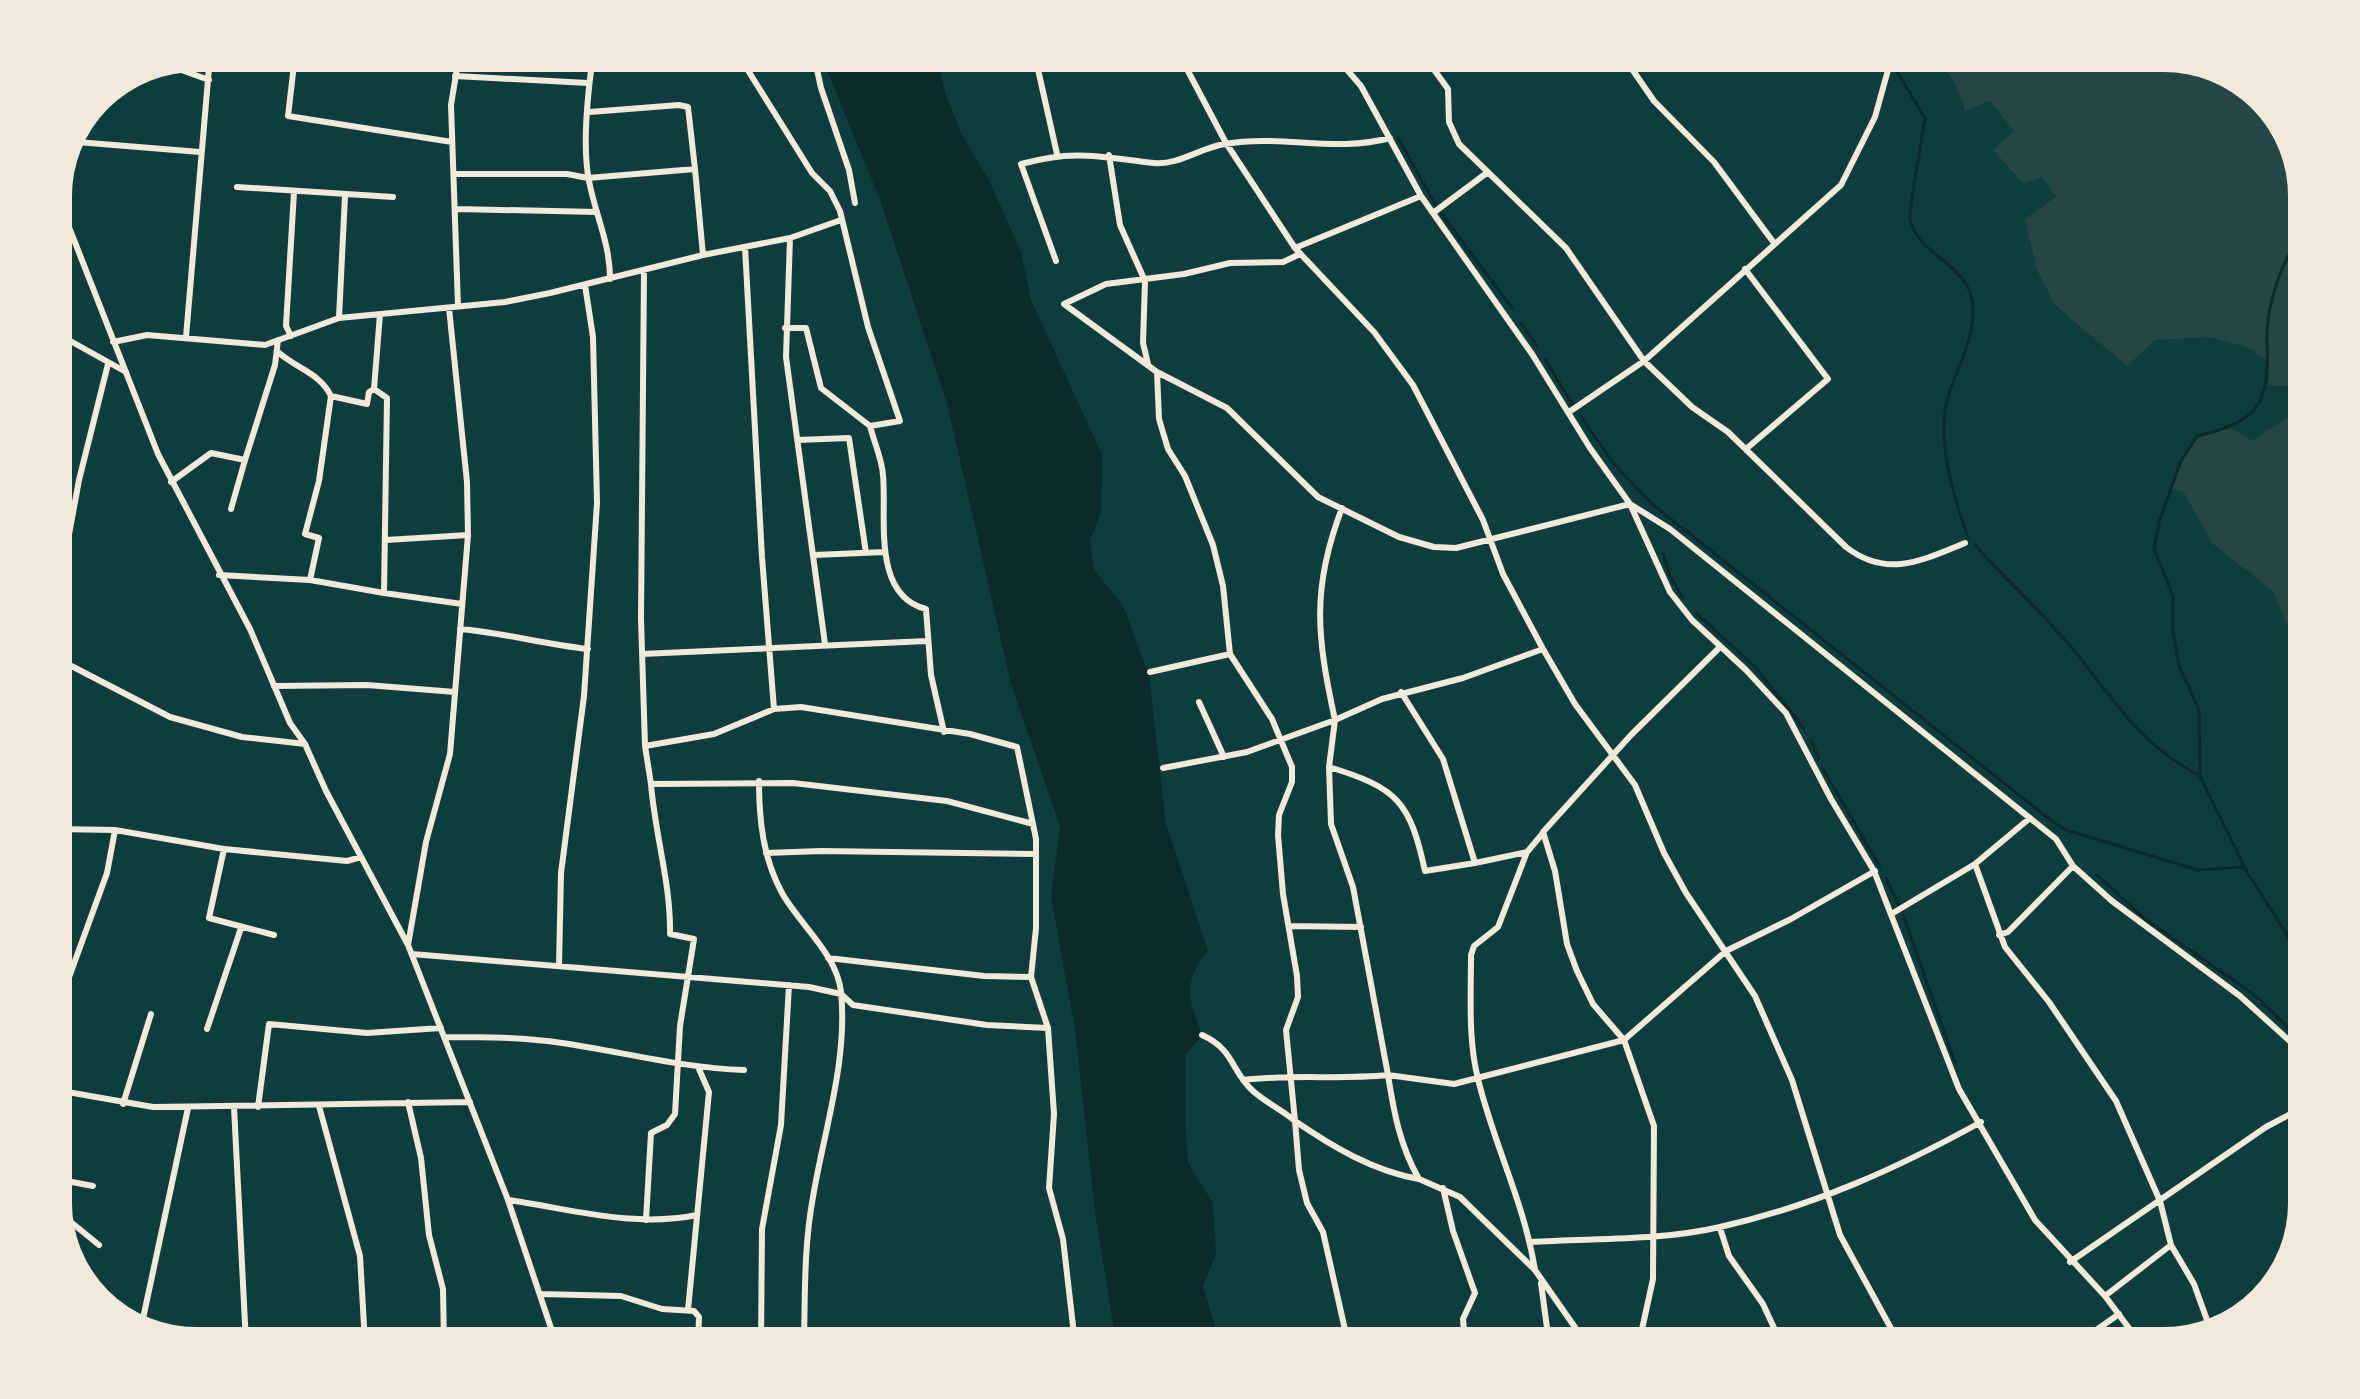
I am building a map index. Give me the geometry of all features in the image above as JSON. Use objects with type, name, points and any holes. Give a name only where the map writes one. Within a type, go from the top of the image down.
[{"type":"street","points":[[186,337],[209,70]]},
{"type":"street","points":[[293,70],[288,116],[452,142]]},
{"type":"street","points":[[456,70],[452,142],[457,209],[458,306]]},
{"type":"street","points":[[590,70],[588,178],[610,250],[610,279]]},
{"type":"street","points":[[748,70],[812,173],[830,191],[841,220],[868,327],[900,421],[870,426]]},
{"type":"street","points":[[817,70],[849,170],[855,203]]},
{"type":"street","points":[[1038,70],[1057,154]]},
{"type":"street","points":[[1187,70],[1226,143],[1298,251],[1374,332],[1413,385],[1483,520],[1489,542],[1543,649],[1575,704],[1635,785],[1664,853],[1686,893],[1755,996],[1792,1080],[1840,1235],[1891,1329]]},
{"type":"street","points":[[1349,70],[1421,196],[1630,504],[1670,592],[1692,620],[1786,713],[1831,799],[1875,871],[1947,1062],[2035,1220],[2070,1262],[2105,1296],[2130,1329]]},
{"type":"street","points":[[1434,70],[1448,89],[1449,122],[1459,144],[1566,248],[1644,361],[1692,407],[1746,449],[1860,558],[1897,567],[1965,543]]},
{"type":"street","points":[[1633,70],[1654,101],[1714,162],[1774,243]]},
{"type":"street","points":[[1569,412],[1644,361],[1841,185],[1875,117],[1888,70]]},
{"type":"street","points":[[184,71],[209,80]]},
{"type":"street","points":[[455,76],[588,83]]},
{"type":"street","points":[[590,112],[679,105],[688,107],[703,255]]},
{"type":"street","points":[[1056,261],[1021,164],[1057,154],[1109,155],[1155,164],[1226,143],[1343,146],[1390,138]]},
{"type":"street","points":[[83,142],[200,152]]},
{"type":"street","points":[[1109,155],[1120,225],[1145,281],[1143,343],[1150,367]]},
{"type":"street","points":[[455,174],[567,174],[588,178],[695,169]]},
{"type":"street","points":[[1433,213],[1488,172]]},
{"type":"street","points":[[237,187],[393,197]]},
{"type":"street","points":[[291,336],[286,326],[294,192]]},
{"type":"street","points":[[339,318],[345,196]]},
{"type":"street","points":[[1421,196],[1298,251],[1283,262],[1230,263],[1145,281],[1106,284],[1064,304],[1157,372],[1227,408],[1297,480],[1318,497],[1399,537],[1434,547],[1456,548],[1630,504],[1670,529],[2056,839],[2073,866],[2112,901],[2240,996],[2290,1041]]},
{"type":"street","points":[[457,209],[597,212]]},
{"type":"street","points":[[113,342],[147,335],[265,345],[339,318],[505,302],[703,255],[790,238],[841,220]]},
{"type":"street","points":[[70,230],[171,482],[250,629],[290,723],[305,744],[412,954],[508,1200],[552,1329]]},
{"type":"street","points":[[790,238],[785,328],[825,644]]},
{"type":"street","points":[[745,247],[762,557],[774,709]]},
{"type":"street","points":[[1745,269],[1828,379],[1746,449]]},
{"type":"street","points":[[644,271],[642,654],[645,746],[654,825],[670,904],[670,934],[694,939],[686,978],[675,1114],[667,1125],[651,1133],[646,1220]]},
{"type":"street","points":[[559,966],[561,873],[588,649],[597,503],[593,337],[585,285]]},
{"type":"street","points":[[408,945],[426,842],[450,754],[468,535],[467,482],[449,308]]},
{"type":"street","points":[[374,389],[380,314]]},
{"type":"street","points":[[785,328],[806,328],[821,388],[870,426],[883,474],[881,519],[885,552],[896,586],[911,605],[926,609],[927,641],[944,732]]},
{"type":"street","points":[[231,509],[278,352],[278,340]]},
{"type":"street","points":[[70,341],[126,372]]},
{"type":"street","points":[[278,352],[293,366],[323,379],[331,396],[319,481],[305,534],[319,538],[310,580]]},
{"type":"street","points":[[70,529],[108,364]]},
{"type":"street","points":[[1157,372],[1159,419],[1168,449],[1185,476],[1213,545],[1223,586],[1230,654],[1282,740],[1292,767],[1292,782],[1279,815],[1278,835],[1297,976],[1298,997],[1286,1030],[1293,1075],[1299,1170],[1307,1203],[1323,1232],[1345,1329]]},
{"type":"street","points":[[331,396],[367,404],[369,392],[374,389]]},
{"type":"street","points":[[374,389],[387,398],[384,593]]},
{"type":"street","points":[[797,440],[849,438],[866,553]]},
{"type":"street","points":[[171,482],[211,453],[245,460]]},
{"type":"street","points":[[1342,508],[1319,586],[1318,614],[1335,720],[1329,767],[1331,824],[1353,887],[1402,1145],[1419,1179]]},
{"type":"street","points":[[386,540],[468,535]]},
{"type":"street","points":[[814,555],[885,552]]},
{"type":"street","points":[[219,575],[310,580],[462,604]]},
{"type":"street","points":[[460,629],[515,635],[539,644],[588,649]]},
{"type":"street","points":[[642,654],[927,641]]},
{"type":"street","points":[[1535,1270],[1520,1199],[1502,1158],[1478,1080],[1472,1033],[1471,955],[1474,946],[1498,927],[1504,917],[1510,889],[1527,852],[1543,832],[1720,647]]},
{"type":"street","points":[[1163,768],[1224,757],[1282,740],[1401,692],[1463,678],[1543,649]]},
{"type":"street","points":[[1150,672],[1230,654]]},
{"type":"street","points":[[70,665],[170,717],[242,737],[305,744]]},
{"type":"street","points":[[274,686],[367,685],[455,692]]},
{"type":"street","points":[[1401,692],[1443,759],[1475,863]]},
{"type":"street","points":[[1199,702],[1224,757]]},
{"type":"street","points":[[645,746],[714,734],[774,709],[821,709],[970,734],[1017,747],[1036,854],[1036,928],[1031,977],[1048,1028],[1054,1114],[1049,1188],[1063,1239],[1073,1329]]},
{"type":"street","points":[[1329,767],[1364,777],[1409,812],[1425,871],[1527,852]]},
{"type":"street","points":[[651,784],[759,781],[947,801],[1033,824]]},
{"type":"street","points":[[759,781],[759,818],[766,853],[782,892],[828,958],[841,994],[837,1062],[806,1247],[804,1329]]},
{"type":"street","points":[[1893,913],[1975,864],[2030,818]]},
{"type":"street","points":[[70,829],[115,830],[224,849],[347,861],[361,857]]},
{"type":"street","points":[[70,975],[107,873],[115,830]]},
{"type":"street","points":[[1543,832],[1555,871],[1567,944],[1577,971],[1593,1004],[1624,1040],[1654,1126],[1653,1279],[1642,1329]]},
{"type":"street","points":[[224,849],[209,918],[274,935]]},
{"type":"street","points":[[766,853],[1036,854]]},
{"type":"street","points":[[1975,864],[1999,935],[2116,1101],[2160,1201],[2171,1245],[2194,1284],[2208,1321]]},
{"type":"street","points":[[1999,935],[2008,932],[2073,866]]},
{"type":"street","points":[[1243,1080],[1293,1075],[1350,1079],[1388,1075],[1454,1084],[1624,1040],[1726,951],[1791,919],[1875,871]]},
{"type":"street","points":[[1289,926],[1361,927]]},
{"type":"street","points":[[207,1029],[241,928]]},
{"type":"street","points":[[412,954],[789,985],[841,994],[853,1005],[987,1025],[1048,1028]]},
{"type":"street","points":[[828,958],[984,976],[1031,977]]},
{"type":"street","points":[[761,1329],[762,1229],[781,1125],[789,985]]},
{"type":"street","points":[[123,1104],[151,1014]]},
{"type":"street","points":[[258,1107],[269,1024],[367,1033],[441,1028]]},
{"type":"street","points":[[1202,1035],[1230,1054],[1243,1080],[1254,1092],[1295,1121],[1340,1149],[1390,1174],[1419,1179],[1460,1197],[1535,1270],[1576,1329]]},
{"type":"street","points":[[445,1037],[507,1037],[562,1043],[678,1066],[744,1070]]},
{"type":"street","points":[[688,1310],[709,1092],[699,1069]]},
{"type":"street","points":[[70,1093],[123,1104],[188,1108],[470,1102]]},
{"type":"street","points":[[408,1102],[421,1158],[429,1235],[443,1289],[444,1329]]},
{"type":"street","points":[[319,1106],[360,1256],[364,1329]]},
{"type":"street","points":[[234,1107],[242,1210],[246,1329]]},
{"type":"street","points":[[143,1317],[188,1108]]},
{"type":"street","points":[[2070,1262],[2143,1208],[2160,1201],[2266,1127],[2290,1114]]},
{"type":"street","points":[[1531,1242],[1720,1228],[1826,1197],[1889,1171],[1981,1122]]},
{"type":"street","points":[[70,1182],[93,1186]]},
{"type":"street","points":[[1443,1188],[1475,1293],[1463,1319],[1464,1329]]},
{"type":"street","points":[[508,1200],[646,1220],[697,1215]]},
{"type":"street","points":[[71,1223],[99,1245]]},
{"type":"street","points":[[1720,1228],[1729,1256],[1763,1304],[1775,1329]]},
{"type":"street","points":[[2105,1296],[2171,1245]]},
{"type":"street","points":[[1540,1279],[1547,1329]]},
{"type":"street","points":[[541,1294],[621,1296],[662,1309],[694,1311],[699,1317],[699,1329]]},
{"type":"street","points":[[2098,1329],[2119,1314]]},
{"type":"shaded area","points":[[827,70],[940,70],[962,135],[991,184],[1021,252],[1031,300],[1103,457],[1101,512],[1090,541],[1094,569],[1123,606],[1149,675],[1166,824],[1208,951],[1191,983],[1191,1001],[1202,1035],[1185,1056],[1185,1119],[1188,1163],[1213,1203],[1216,1254],[1203,1286],[1216,1329],[1114,1329],[1095,1212],[1075,1030],[1051,897],[1060,826],[1011,684],[947,403],[879,197]]},
{"type":"shaded area","points":[[1945,70],[2164,70],[2197,74],[2241,96],[2273,133],[2288,171],[2290,386],[2268,385],[2269,361],[2247,347],[2210,337],[2155,340],[2127,366],[2055,305],[2037,270],[2025,219],[2056,197],[2042,177],[2024,184],[1993,150],[2014,131],[1990,101],[1965,111],[1957,87]]},
{"type":"shaded area","points":[[2290,415],[2290,631],[2273,591],[2212,543],[2183,491],[2171,489],[2181,461],[2197,436],[2231,428],[2252,441]]},
{"type":"waterway","points":[[1896,70],[1925,118],[1910,220],[1923,242],[1961,277],[1972,300],[1970,337],[1949,394],[1944,429],[1952,485],[1968,537]]},
{"type":"waterway","points":[[1398,138],[1436,205]]},
{"type":"waterway","points":[[1441,213],[1512,308]]},
{"type":"waterway","points":[[2290,253],[2274,291],[2268,318],[2266,381],[2262,396],[2247,417],[2197,436],[2181,461],[2159,522],[2154,549],[2173,596],[2173,632],[2179,666],[2199,710],[2200,776],[2247,872],[2290,940]]},
{"type":"waterway","points":[[1521,323],[1537,346]]},
{"type":"waterway","points":[[1545,359],[1573,405]]},
{"type":"waterway","points":[[1580,415],[1613,463],[1652,504],[2053,822],[2066,830],[2198,870],[2245,867]]},
{"type":"waterway","points":[[1975,545],[2072,648],[2144,735],[2179,764],[2200,776]]},
{"type":"waterway","points":[[1663,553],[1669,574],[1683,598]]},
{"type":"waterway","points":[[1696,613],[1756,668],[1804,729]]},
{"type":"waterway","points":[[1811,740],[1819,759]]},
{"type":"waterway","points":[[1823,769],[1880,867]]},
{"type":"waterway","points":[[2097,875],[2145,919],[2252,993],[2290,1030]]},
{"type":"waterway","points":[[1886,878],[1899,906]]},
{"type":"waterway","points":[[1903,915],[1955,1062]]}]
